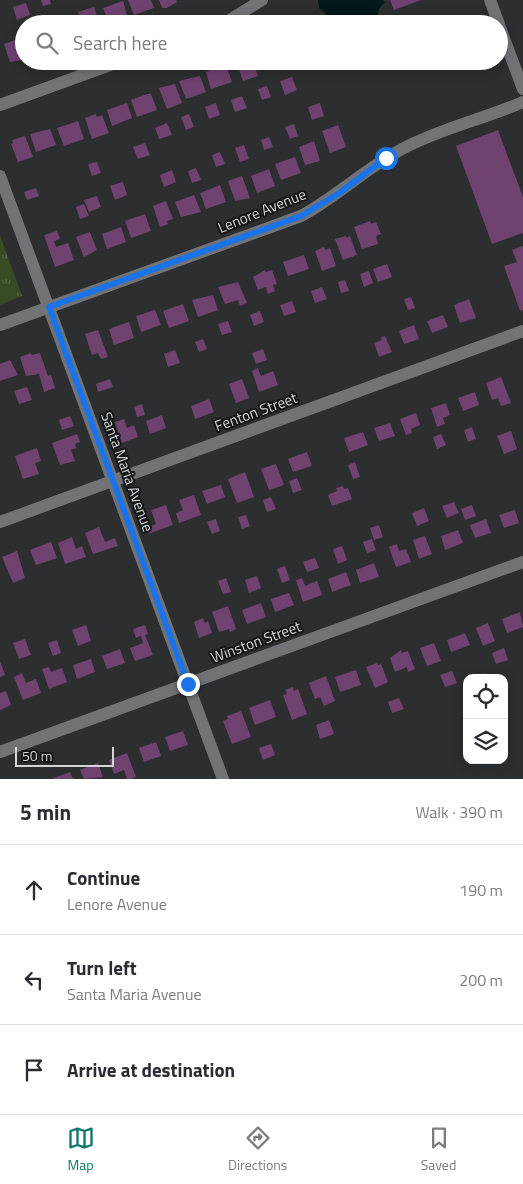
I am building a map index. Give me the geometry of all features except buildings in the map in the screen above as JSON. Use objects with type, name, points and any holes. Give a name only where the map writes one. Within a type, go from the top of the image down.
[{"type":"street","points":[[238,15],[262,0]]},
{"type":"street","points":[[490,0],[496,15]]},
{"type":"street","points":[[508,48],[523,89]]},
{"type":"street","points":[[0,105],[96,70]]},
{"type":"street","name":"Lenore Avenue","points":[[0,325],[301,216],[338,194],[372,167],[406,147],[523,102]]},
{"type":"street","name":"Santa Maria Avenue","points":[[0,176],[112,482],[224,779]]},
{"type":"street","name":"Fenton Street","points":[[0,522],[523,331]]},
{"type":"street","name":"Winston Street","points":[[0,752],[523,562]]},
{"type":"green space","points":[[0,235],[22,296],[0,305]]},
{"type":"water","points":[[318,0],[383,0],[385,2],[379,9],[378,15],[326,15],[319,8]]},
{"type":"route","points":[[188,684],[49,307],[301,216],[338,194],[386,158]]}]
